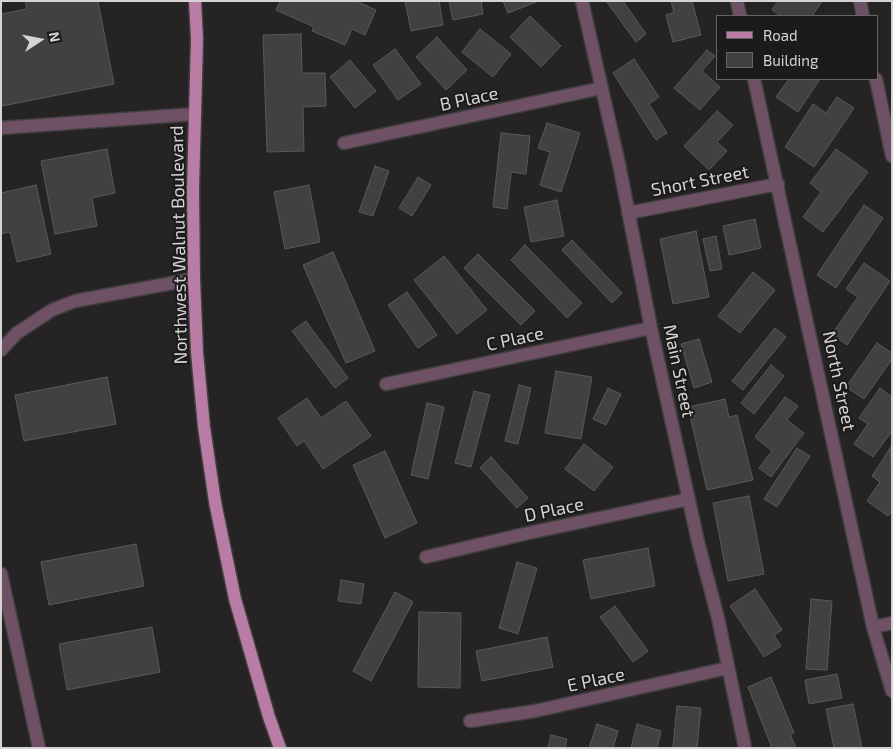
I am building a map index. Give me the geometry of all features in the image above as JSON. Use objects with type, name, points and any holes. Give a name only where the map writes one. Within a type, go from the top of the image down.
[{"type":"main road","name":"Northwest Walnut Boulevard","points":[[195,1],[197,39],[193,190],[194,279],[198,371],[204,428],[215,502],[235,599],[269,717],[280,748]]},
{"type":"street","name":"Main Street","points":[[582,1],[620,164],[651,328],[745,748]]},
{"type":"street","points":[[737,1],[740,15]]},
{"type":"street","points":[[860,1],[863,15]]},
{"type":"street","name":"North Street","points":[[754,80],[874,627],[892,690]]},
{"type":"street","points":[[876,80],[892,156]]},
{"type":"street","name":"B Place","points":[[344,143],[602,88]]},
{"type":"street","points":[[1,128],[195,114]]},
{"type":"street","name":"Short Street","points":[[628,213],[778,184]]},
{"type":"street","points":[[1,350],[17,333],[52,310],[75,301],[194,279]]},
{"type":"street","name":"C Place","points":[[386,384],[651,328]]},
{"type":"street","name":"D Place","points":[[426,557],[689,499]]},
{"type":"street","points":[[1,574],[39,748]]},
{"type":"street","points":[[874,627],[892,623]]},
{"type":"street","name":"E Place","points":[[470,721],[535,711],[728,668]]},
{"type":"building","points":[[25,1],[98,1],[114,84],[2,106],[1,14],[27,9]]},
{"type":"building","points":[[280,1],[356,1],[376,10],[365,35],[352,29],[345,45],[312,31],[314,27],[276,10]]},
{"type":"building","points":[[405,1],[439,1],[443,25],[411,31]]},
{"type":"building","points":[[449,1],[481,1],[483,14],[453,20]]},
{"type":"building","points":[[503,1],[539,1],[508,13]]},
{"type":"building","points":[[606,1],[623,1],[646,34],[636,42]]},
{"type":"building","points":[[671,1],[692,1],[701,35],[673,42],[666,15],[674,12]]},
{"type":"building","points":[[778,1],[822,1],[813,15],[780,15],[772,10]]},
{"type":"building","points":[[530,16],[561,46],[541,67],[510,37]]},
{"type":"building","points":[[480,29],[511,54],[493,77],[462,52]]},
{"type":"building","points":[[301,34],[302,73],[325,73],[326,106],[303,107],[304,151],[267,152],[263,35]]},
{"type":"building","points":[[437,37],[467,70],[446,90],[416,57]]},
{"type":"building","points":[[395,49],[421,84],[398,100],[373,65]]},
{"type":"building","points":[[707,50],[715,56],[702,71],[720,87],[700,110],[674,88]]},
{"type":"building","points":[[634,59],[659,97],[649,104],[667,133],[656,140],[613,73]]},
{"type":"building","points":[[350,60],[376,91],[355,108],[330,77]]},
{"type":"building","points":[[788,80],[819,80],[798,112],[776,97]]},
{"type":"building","points":[[837,97],[854,108],[814,167],[785,147],[813,104],[826,113]]},
{"type":"building","points":[[717,111],[733,125],[717,142],[727,151],[709,170],[684,146]]},
{"type":"building","points":[[547,123],[580,133],[561,192],[540,185],[550,152],[538,148]]},
{"type":"building","points":[[501,133],[530,136],[526,174],[511,172],[507,209],[493,207]]},
{"type":"building","points":[[107,149],[115,193],[92,198],[97,226],[55,234],[41,161]]},
{"type":"building","points":[[836,149],[868,172],[823,232],[803,217],[821,192],[810,183]]},
{"type":"building","points":[[375,166],[389,171],[373,216],[359,212]]},
{"type":"building","points":[[418,177],[431,185],[412,216],[399,208]]},
{"type":"building","points":[[36,185],[51,254],[17,262],[10,232],[1,234],[1,193]]},
{"type":"building","points":[[309,185],[320,242],[285,249],[274,192]]},
{"type":"building","points":[[557,200],[564,236],[531,242],[524,207]]},
{"type":"building","points":[[864,205],[883,218],[836,288],[817,275]]},
{"type":"building","points":[[755,219],[761,248],[729,255],[723,226]]},
{"type":"building","points":[[696,231],[709,297],[673,304],[660,239]]},
{"type":"building","points":[[716,236],[722,269],[710,271],[703,239]]},
{"type":"building","points":[[572,240],[622,293],[612,303],[562,250]]},
{"type":"building","points":[[525,245],[582,303],[567,318],[511,260]]},
{"type":"building","points":[[333,252],[375,351],[346,363],[303,265]]},
{"type":"building","points":[[478,254],[535,311],[521,325],[464,268]]},
{"type":"building","points":[[444,256],[487,310],[457,334],[414,280]]},
{"type":"building","points":[[864,263],[890,281],[847,345],[832,334],[858,297],[846,289]]},
{"type":"building","points":[[753,272],[775,290],[740,333],[718,316]]},
{"type":"building","points":[[407,292],[437,335],[418,348],[388,305]]},
{"type":"building","points":[[306,321],[348,378],[335,388],[292,331]]},
{"type":"building","points":[[775,328],[786,337],[743,390],[732,381]]},
{"type":"building","points":[[699,339],[712,382],[694,388],[681,344]]},
{"type":"building","points":[[877,343],[892,353],[892,359],[864,399],[846,387]]},
{"type":"building","points":[[771,365],[784,376],[754,414],[741,403]]},
{"type":"building","points":[[556,371],[592,377],[581,439],[545,433]]},
{"type":"building","points":[[107,377],[116,424],[24,441],[15,395]]},
{"type":"building","points":[[519,385],[531,388],[518,444],[505,441]]},
{"type":"building","points":[[608,388],[621,394],[606,425],[593,419]]},
{"type":"building","points":[[880,388],[892,397],[892,431],[873,457],[854,444],[868,424],[859,418]]},
{"type":"building","points":[[474,391],[490,395],[471,467],[455,463]]},
{"type":"building","points":[[785,397],[798,406],[787,420],[804,433],[771,477],[759,468],[772,451],[755,437]]},
{"type":"building","points":[[307,398],[321,418],[346,401],[371,436],[323,469],[304,441],[297,446],[278,418]]},
{"type":"building","points":[[725,399],[729,417],[737,415],[753,480],[707,490],[688,407]]},
{"type":"building","points":[[427,403],[444,407],[428,479],[411,475]]},
{"type":"building","points":[[584,444],[613,467],[594,491],[565,469]]},
{"type":"building","points":[[891,447],[892,511],[888,516],[867,501],[880,482],[872,476]]},
{"type":"building","points":[[797,448],[810,456],[777,507],[764,499]]},
{"type":"building","points":[[385,451],[417,523],[385,538],[353,465]]},
{"type":"building","points":[[491,457],[528,498],[517,508],[480,468]]},
{"type":"building","points":[[749,496],[764,574],[728,581],[713,503]]},
{"type":"building","points":[[136,544],[144,586],[49,605],[41,562]]},
{"type":"building","points":[[648,548],[655,586],[591,599],[583,560]]},
{"type":"building","points":[[517,562],[537,568],[518,634],[499,628]]},
{"type":"building","points":[[341,580],[364,584],[361,604],[338,601]]},
{"type":"building","points":[[755,589],[782,630],[774,635],[781,646],[764,657],[730,606]]},
{"type":"building","points":[[395,592],[413,602],[371,681],[353,671]]},
{"type":"building","points":[[811,599],[832,601],[827,670],[806,669]]},
{"type":"building","points":[[615,606],[648,651],[633,662],[600,617]]},
{"type":"building","points":[[419,612],[461,613],[460,688],[418,687]]},
{"type":"building","points":[[152,627],[160,672],[67,690],[59,644]]},
{"type":"building","points":[[547,637],[553,667],[482,681],[476,651]]},
{"type":"building","points":[[837,674],[842,698],[809,704],[805,680]]},
{"type":"building","points":[[771,677],[794,733],[790,734],[796,748],[772,748],[748,687]]},
{"type":"building","points":[[853,704],[862,748],[834,748],[826,709]]},
{"type":"building","points":[[677,706],[701,708],[697,748],[673,748]]},
{"type":"building","points":[[597,724],[618,731],[613,748],[589,748]]},
{"type":"building","points":[[637,724],[661,731],[657,748],[631,748]]},
{"type":"building","points":[[551,735],[567,739],[565,748],[548,748]]}]
